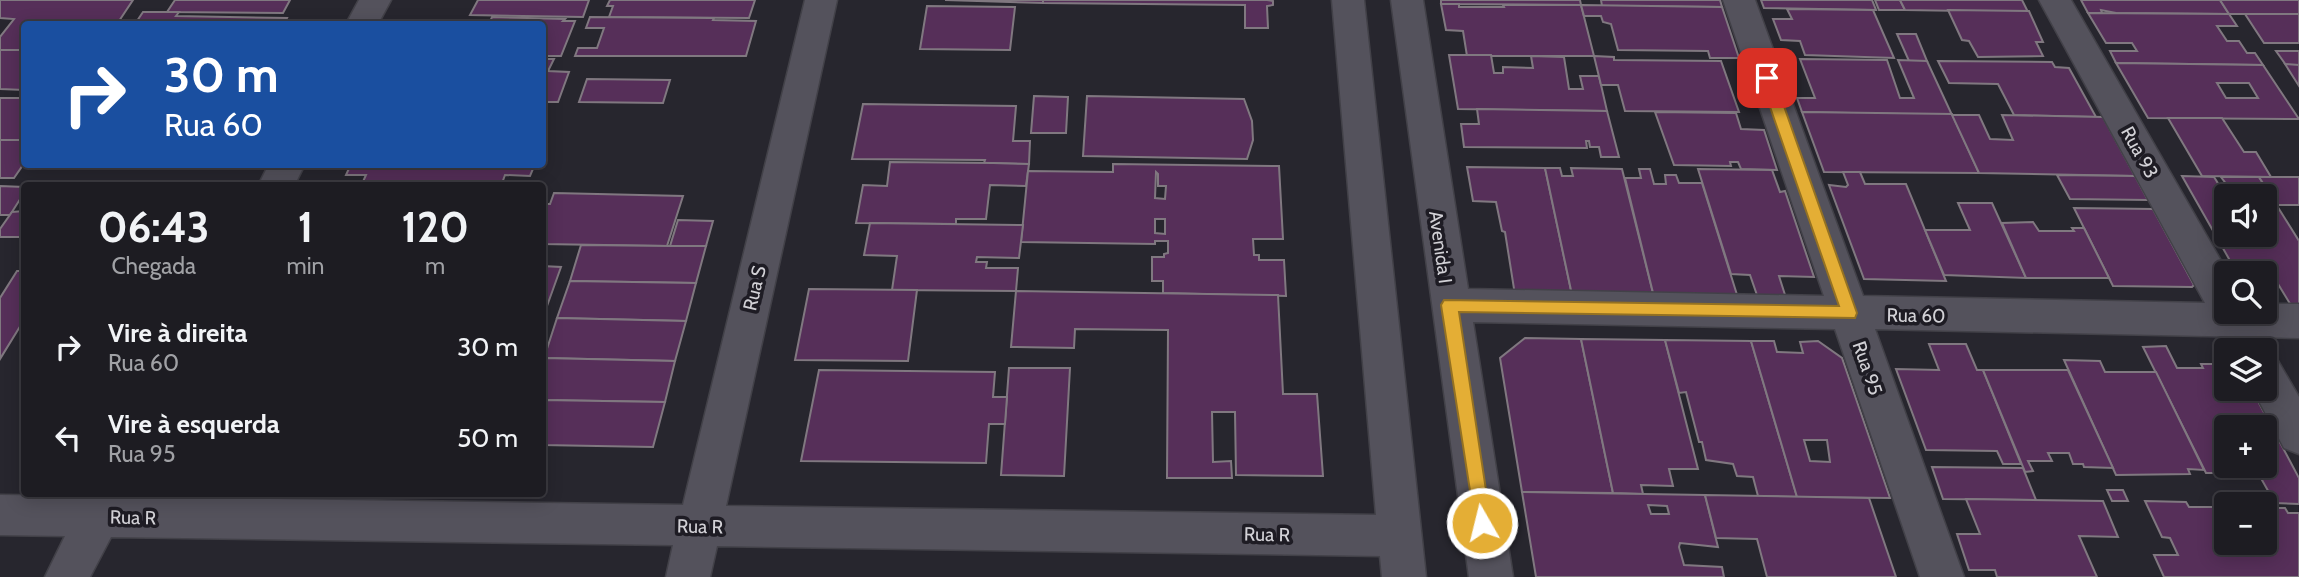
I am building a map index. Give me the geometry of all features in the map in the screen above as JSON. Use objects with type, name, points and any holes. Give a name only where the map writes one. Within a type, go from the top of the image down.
[{"type":"street","points":[[364,21],[375,0]]},
{"type":"street","name":"Rua S","points":[[688,577],[821,0]]},
{"type":"street","points":[[1348,0],[1404,577]]},
{"type":"street","name":"Avenida I","points":[[1406,0],[1491,577]]},
{"type":"street","name":"Rua 95","points":[[1739,0],[1942,577]]},
{"type":"street","name":"Rua 93","points":[[2055,0],[2214,283]]},
{"type":"street","name":"Rua 60","points":[[1450,305],[2214,321]]},
{"type":"street","name":"Rua 60","points":[[2277,321],[2299,321]]},
{"type":"street","points":[[2277,396],[2299,435]]},
{"type":"street","points":[[67,577],[104,505]]},
{"type":"street","name":"Rua R","points":[[0,514],[104,505],[699,526],[1399,536]]},
{"type":"building","points":[[0,0],[133,0],[119,21],[21,21],[21,50],[0,50],[0,37],[14,19],[0,18]]},
{"type":"building","points":[[175,0],[290,0],[283,13],[167,12]]},
{"type":"building","points":[[478,0],[589,0],[583,17],[470,15]]},
{"type":"building","points":[[610,0],[755,0],[749,18],[609,17],[613,6],[607,6]]},
{"type":"building","points":[[945,0],[1043,0],[1043,3]]},
{"type":"building","points":[[1043,0],[1267,0],[1273,1],[1273,5],[1267,6],[1268,28],[1245,28],[1245,5],[1043,3]]},
{"type":"building","points":[[1441,0],[1580,0],[1581,5],[1441,4]]},
{"type":"building","points":[[1601,0],[1720,0],[1722,7],[1602,6]]},
{"type":"building","points":[[1761,0],[1872,0],[1876,10],[1764,8]]},
{"type":"building","points":[[1875,0],[1900,0],[1905,10],[1879,10]]},
{"type":"building","points":[[1900,0],[2022,0],[2028,12],[1905,10]]},
{"type":"building","points":[[2081,0],[2220,0],[2229,14],[2116,13],[2101,10],[2102,13],[2088,13]]},
{"type":"building","points":[[2220,0],[2299,0],[2299,14],[2229,14]]},
{"type":"building","points":[[1441,4],[1459,4],[1459,7],[1581,5],[1594,56],[1467,56],[1463,31],[1446,30]]},
{"type":"building","points":[[1581,5],[1722,7],[1739,58],[1710,58],[1708,51],[1618,50],[1611,24],[1603,22],[1601,16],[1584,16]]},
{"type":"building","points":[[927,6],[1015,7],[1010,50],[920,49]]},
{"type":"building","points":[[1787,9],[1873,10],[1894,58],[1805,55],[1800,41],[1781,40],[1773,19],[1792,19]]},
{"type":"building","points":[[1948,10],[2029,11],[2043,42],[2036,42],[2043,56],[1978,57],[1969,41],[1962,40]]},
{"type":"building","points":[[143,12],[179,12],[176,16],[287,18],[286,21],[137,21]]},
{"type":"building","points":[[2088,13],[2229,14],[2237,26],[2217,26],[2227,41],[2239,41],[2247,53],[2255,53],[2263,65],[2116,63],[2110,51],[2137,51],[2132,43],[2106,43]]},
{"type":"building","points":[[2245,14],[2299,14],[2299,43],[2264,43]]},
{"type":"building","points":[[492,17],[575,21],[561,56],[546,56],[546,21],[490,21]]},
{"type":"building","points":[[590,17],[756,21],[746,56],[575,56],[578,48],[597,48],[604,28],[586,28]]},
{"type":"building","points":[[1897,34],[1916,34],[1927,61],[1909,61]]},
{"type":"building","points":[[0,50],[21,50],[21,90],[0,89]]},
{"type":"building","points":[[2276,51],[2299,51],[2299,65],[2286,65]]},
{"type":"building","points":[[1449,55],[1491,55],[1494,73],[1503,73],[1503,67],[1533,68],[1531,56],[1564,57],[1569,89],[1583,89],[1580,76],[1599,76],[1607,111],[1458,109]]},
{"type":"building","points":[[1594,56],[1614,57],[1614,60],[1721,61],[1739,112],[1625,111],[1618,85],[1601,85]]},
{"type":"building","points":[[546,59],[554,59],[548,71],[569,72],[558,102],[546,102]]},
{"type":"building","points":[[1800,59],[1887,60],[1900,98],[1914,98],[1898,60],[1927,61],[1952,115],[1802,112],[1797,98],[1815,98]]},
{"type":"building","points":[[1938,61],[2052,62],[2055,67],[2069,68],[2096,117],[2014,115],[1998,84],[1949,83]]},
{"type":"building","points":[[2116,63],[2263,65],[2299,119],[2148,118]],"holes":[[[2217,83],[2249,83],[2258,98],[2226,98]]]},
{"type":"building","points":[[2285,64],[2299,65],[2299,86]]},
{"type":"building","points":[[587,79],[670,80],[663,103],[579,102]]},
{"type":"building","points":[[1034,96],[1068,97],[1066,133],[1031,133]]},
{"type":"building","points":[[1087,96],[1244,99],[1252,121],[1253,140],[1247,159],[1083,156]]},
{"type":"building","points":[[0,98],[21,98],[21,140],[0,140]]},
{"type":"building","points":[[863,104],[1016,106],[1013,141],[1030,141],[1029,164],[984,163],[985,160],[852,159]]},
{"type":"building","points":[[1477,109],[1607,111],[1619,157],[1601,157],[1599,147],[1590,147],[1589,141],[1586,141],[1587,148],[1464,147],[1461,124],[1479,124]]},
{"type":"building","points":[[1655,112],[1736,113],[1741,129],[1764,130],[1777,170],[1741,169],[1738,162],[1730,162],[1731,166],[1674,165]]},
{"type":"building","points":[[1802,112],[1952,114],[1979,173],[1824,172]]},
{"type":"building","points":[[1952,115],[1979,115],[1990,139],[2013,140],[2002,115],[2103,117],[2135,176],[1979,173]]},
{"type":"building","points":[[2168,118],[2222,118],[2244,152],[2256,152],[2271,177],[2202,176]]},
{"type":"building","points":[[0,140],[21,140],[21,168],[14,178],[0,178]]},
{"type":"building","points":[[890,162],[1029,164],[1026,186],[990,185],[986,219],[956,219],[956,224],[856,223],[863,185],[887,186]]},
{"type":"building","points":[[1113,164],[1279,166],[1283,239],[1253,239],[1254,255],[1259,255],[1259,260],[1284,260],[1286,296],[1163,293],[1163,281],[1152,281],[1152,257],[1164,257],[1164,254],[1168,253],[1168,241],[1155,241],[1155,244],[1021,242],[1028,171],[1113,172]],"holes":[[[1156,172],[1158,186],[1166,186],[1165,199],[1155,198]],[[1155,219],[1165,219],[1165,234],[1155,233]]]},
{"type":"building","points":[[1467,167],[1545,168],[1572,295],[1515,295],[1505,232],[1502,231],[1496,202],[1473,201]]},
{"type":"building","points":[[349,168],[533,168],[530,176],[505,175],[502,182],[363,182],[366,175],[346,175]]},
{"type":"building","points":[[1545,168],[1560,168],[1562,176],[1573,176],[1571,168],[1622,169],[1654,297],[1572,295]]},
{"type":"building","points":[[1639,169],[1650,169],[1654,184],[1666,184],[1665,175],[1676,175],[1679,183],[1702,183],[1738,298],[1654,297],[1625,178],[1641,178]]},
{"type":"building","points":[[1698,169],[1772,170],[1780,192],[1785,191],[1814,277],[1779,276],[1786,298],[1758,298],[1750,275],[1731,274]]},
{"type":"building","points":[[1843,172],[1860,172],[1865,184],[1906,184],[1946,281],[1864,279],[1829,185],[1846,187],[1848,185]]},
{"type":"building","points":[[2057,175],[2135,176],[2148,200],[2070,199]]},
{"type":"building","points":[[2182,176],[2214,177],[2218,184],[2214,184],[2214,232]]},
{"type":"building","points":[[2221,177],[2259,177],[2263,184],[2226,184]]},
{"type":"building","points":[[2259,177],[2299,177],[2299,205],[2277,205],[2277,184],[2264,184]]},
{"type":"building","points":[[0,186],[21,187],[21,198],[10,215],[0,215]]},
{"type":"building","points":[[554,193],[683,196],[667,246],[546,244],[546,204],[550,204]]},
{"type":"building","points":[[1958,203],[1992,203],[2026,278],[1944,275],[1925,230],[1970,230]]},
{"type":"building","points":[[2277,206],[2299,241],[2299,307],[2292,307],[2278,284],[2277,261],[2230,261],[2222,247],[2277,247]]},
{"type":"building","points":[[2074,208],[2153,209],[2194,285],[2113,286]]},
{"type":"building","points":[[21,211],[21,237],[0,237],[0,229],[12,212]]},
{"type":"building","points":[[678,220],[713,221],[706,246],[670,246]]},
{"type":"building","points":[[2033,222],[2039,231],[2074,231],[2072,228],[2084,228],[2109,278],[2026,278],[2002,223]]},
{"type":"building","points":[[870,223],[1023,225],[1019,258],[977,257],[976,262],[987,262],[986,268],[1018,268],[1016,291],[892,290],[897,256],[864,255]]},
{"type":"building","points":[[581,245],[706,246],[696,283],[570,281]]},
{"type":"building","points":[[546,266],[561,267],[546,309]]},
{"type":"building","points":[[17,271],[21,271],[21,325],[0,359],[0,298]]},
{"type":"building","points":[[570,281],[696,283],[686,321],[557,318]]},
{"type":"building","points":[[809,289],[917,290],[908,361],[795,360]]},
{"type":"building","points":[[1016,291],[1278,295],[1283,394],[1317,394],[1323,476],[1236,475],[1235,412],[1212,412],[1213,462],[1231,461],[1232,478],[1167,478],[1168,330],[1075,329],[1074,348],[1011,347]]},
{"type":"building","points":[[557,318],[686,321],[675,361],[546,358]]},
{"type":"building","points":[[1525,338],[1581,339],[1613,493],[1522,492],[1500,358]]},
{"type":"building","points":[[1581,339],[1665,340],[1698,469],[1669,469],[1673,486],[1641,485],[1643,494],[1613,493]]},
{"type":"building","points":[[1665,340],[1751,341],[1797,497],[1758,496],[1753,477],[1737,476],[1733,464],[1706,460],[1686,392],[1679,393]]},
{"type":"building","points":[[1751,341],[1774,341],[1777,352],[1803,353],[1800,342],[1818,341],[1842,358],[1890,498],[1797,497]],"holes":[[[1804,440],[1827,440],[1830,462],[1810,461]]]},
{"type":"building","points":[[1929,344],[1966,344],[1977,370],[1983,370],[2021,464],[2003,464],[1997,451],[1926,450],[1896,369],[1939,370]]},
{"type":"building","points":[[2166,346],[2177,368],[2203,368],[2201,364],[2214,364],[2214,401],[2258,401],[2265,415],[2214,415],[2214,473],[2206,473],[2143,347]]},
{"type":"building","points":[[546,358],[675,361],[665,402],[546,400]]},
{"type":"building","points":[[2064,360],[2100,361],[2105,372],[2156,372],[2204,470],[2188,469],[2190,474],[2116,475]]},
{"type":"building","points":[[1009,368],[1070,368],[1064,476],[1001,475]]},
{"type":"building","points":[[819,370],[995,372],[993,397],[1007,397],[1005,424],[989,424],[986,463],[801,461]]},
{"type":"building","points":[[1983,370],[2068,370],[2113,468],[2084,467],[2083,464],[2073,464],[2069,453],[2048,453],[2052,461],[2028,461],[2033,471],[2025,472]]},
{"type":"building","points":[[546,400],[665,402],[653,447],[546,445]]},
{"type":"building","points":[[2277,437],[2299,478],[2299,504],[2277,503],[2277,492],[2269,492],[2261,478],[2277,478]]},
{"type":"building","points":[[1932,467],[2023,468],[2036,500],[1943,499]]},
{"type":"building","points":[[2107,490],[2123,490],[2128,501],[2112,501]]},
{"type":"building","points":[[1522,492],[1705,495],[1718,547],[1680,543],[1679,547],[1684,565],[1722,567],[1724,577],[1536,577]],"holes":[[[1648,505],[1667,506],[1669,514],[1651,514]]]},
{"type":"building","points":[[1705,495],[1869,498],[1896,577],[1767,577],[1757,539],[1716,538]]},
{"type":"building","points":[[1966,499],[2103,501],[2118,537],[2079,536],[2097,577],[1997,577],[1995,570],[1969,570],[1957,534],[1980,534]]},
{"type":"building","points":[[2145,501],[2186,502],[2189,507],[2214,507],[2214,555],[2277,555],[2277,508],[2285,508],[2288,513],[2299,513],[2299,577],[2164,577],[2154,555],[2178,555],[2170,538],[2162,537]]},
{"type":"route","points":[[1482,523],[1450,305],[1849,313],[1767,78]]}]
